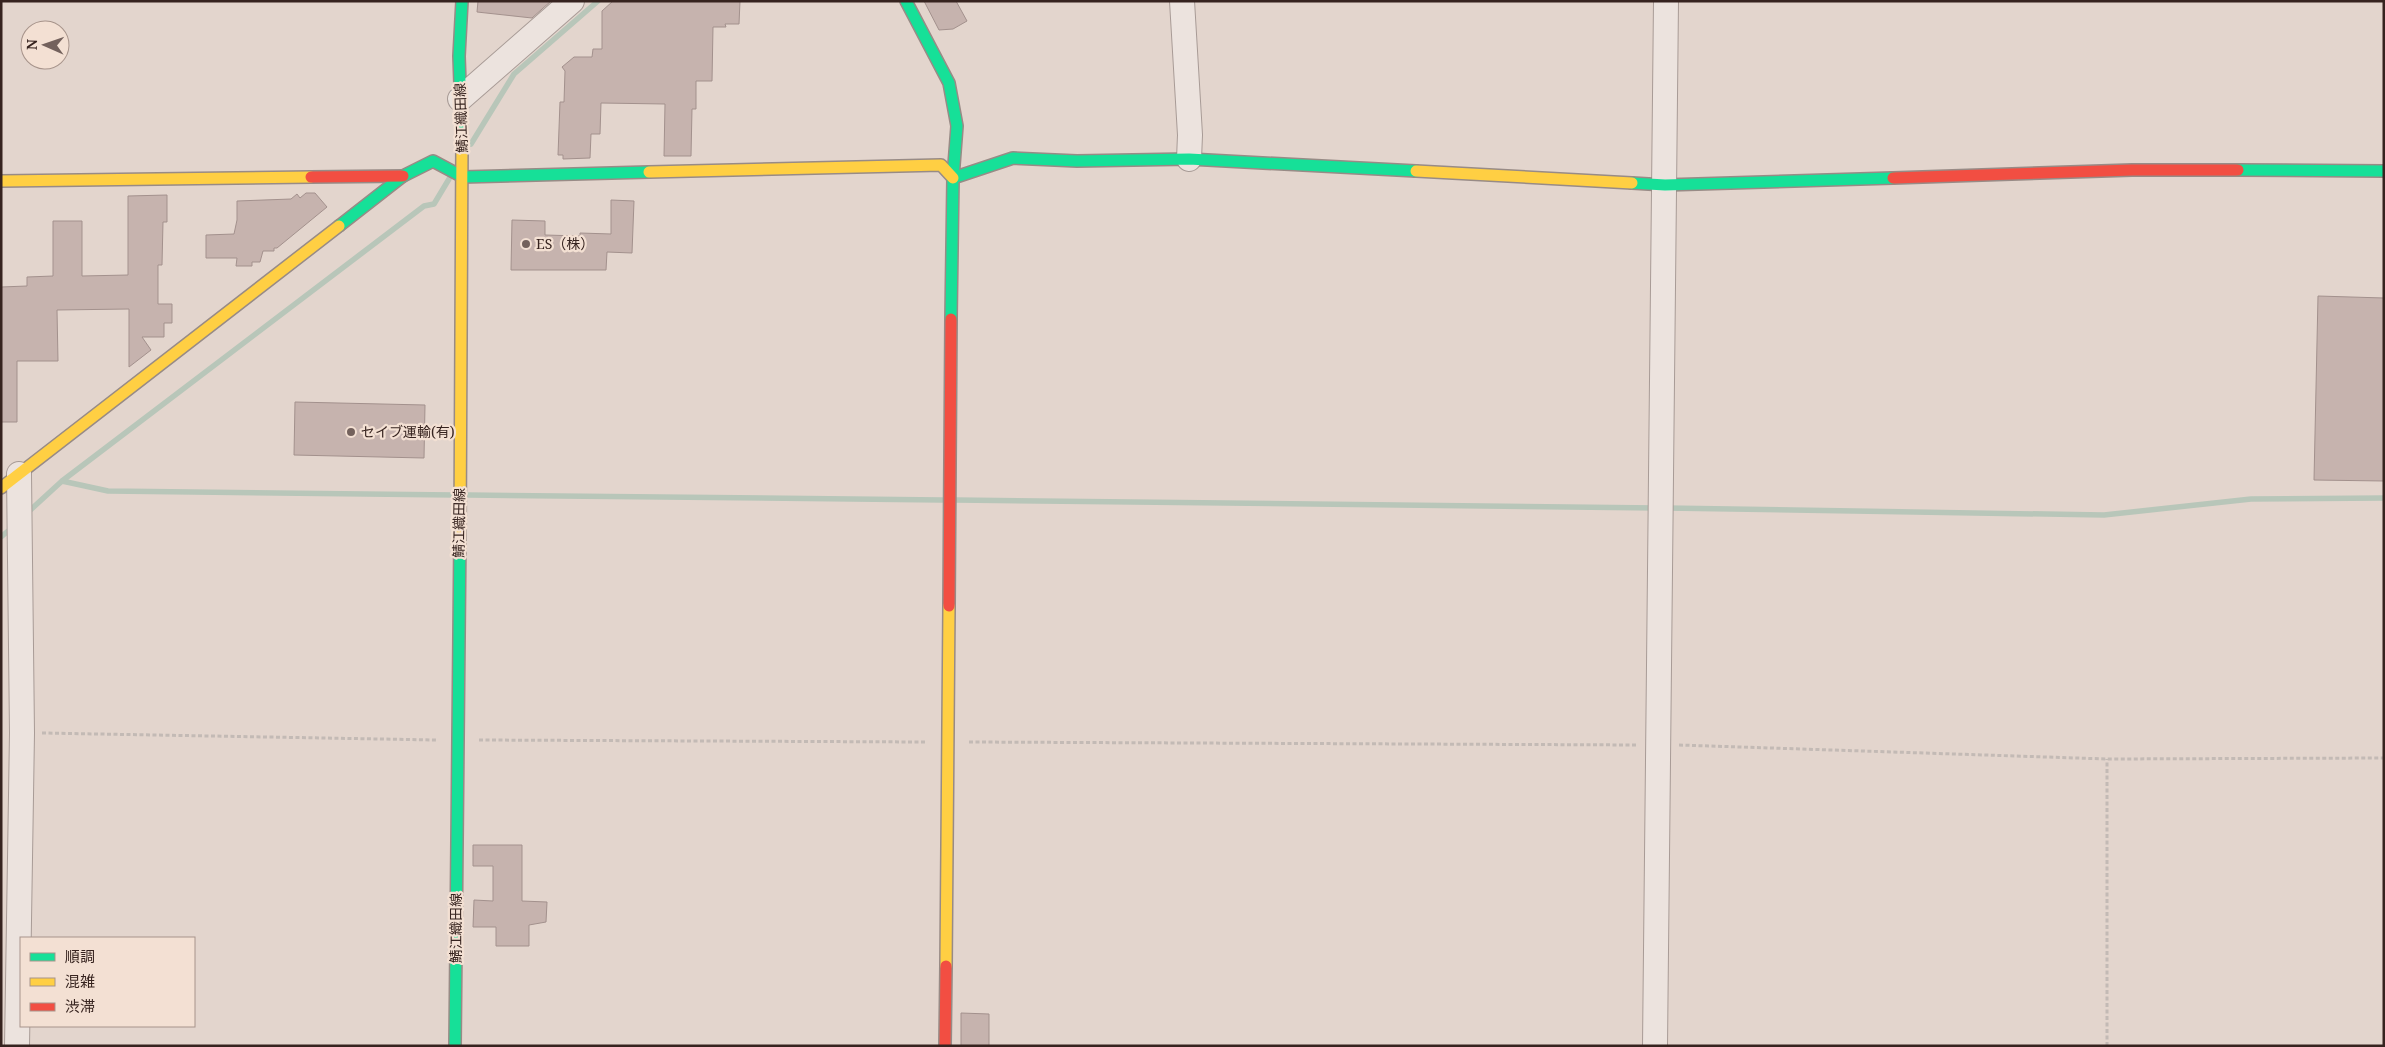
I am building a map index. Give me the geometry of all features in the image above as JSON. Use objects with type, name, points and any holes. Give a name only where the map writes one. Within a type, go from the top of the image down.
[{"type":"street","name":"鯖江織田線","points":[[455,1046],[463,177],[459,56],[462,1]]},
{"type":"street","points":[[460,99],[572,1]]},
{"type":"street","points":[[906,1],[949,83],[957,126],[953,178],[948,488],[945,1046]]},
{"type":"street","points":[[1182,1],[1190,135],[1189,159]]},
{"type":"street","points":[[1655,1046],[1666,1]]},
{"type":"street","points":[[953,178],[1013,158],[1077,161],[1189,159],[1665,185],[2132,170],[2384,171]]},
{"type":"street","points":[[17,1046],[22,733],[10,481],[403,176],[433,161],[463,177],[941,165],[953,178]]},
{"type":"street","points":[[1,181],[403,176]]},
{"type":"path","points":[[22,733],[457,740],[1659,745],[2107,759],[2384,758]]},
{"type":"path","points":[[2107,759],[2107,1046]]},
{"type":"building","points":[[478,1],[551,1],[532,18],[477,12]]},
{"type":"building","points":[[613,1],[740,1],[739,24],[725,24],[726,27],[713,27],[712,81],[696,81],[696,109],[692,109],[691,156],[664,156],[665,104],[601,103],[600,134],[591,134],[590,158],[563,159],[563,155],[558,155],[560,102],[564,102],[565,71],[562,67],[574,57],[592,57],[593,49],[602,49],[602,11]]},
{"type":"building","points":[[924,1],[956,1],[967,21],[953,29],[939,30]]},
{"type":"building","points":[[306,193],[315,193],[327,207],[277,248],[274,248],[274,251],[263,251],[260,262],[252,262],[252,266],[236,266],[237,258],[206,258],[206,235],[234,234],[237,220],[237,201],[291,199],[297,194],[300,198]]},
{"type":"building","points":[[167,195],[167,222],[163,222],[162,265],[158,265],[158,304],[172,304],[172,323],[164,323],[164,337],[142,337],[151,350],[129,367],[129,309],[57,310],[58,361],[17,361],[17,422],[1,422],[1,287],[27,286],[27,277],[53,276],[53,221],[82,221],[82,276],[128,275],[128,196]]},
{"type":"building","points":[[611,200],[634,201],[632,253],[607,252],[606,270],[511,270],[512,220],[545,221],[545,235],[580,236],[580,233],[611,234]]},
{"type":"building","points":[[2318,296],[2384,298],[2384,481],[2314,480]]},
{"type":"building","points":[[295,402],[425,405],[424,458],[294,455]]},
{"type":"building","points":[[473,845],[522,845],[522,901],[547,902],[546,922],[529,925],[529,946],[496,946],[496,927],[473,927],[474,900],[493,901],[493,866],[473,866]]},
{"type":"building","points":[[961,1013],[989,1014],[989,1046],[961,1046]]},
{"type":"waterway","points":[[471,144],[514,74],[598,1]]},
{"type":"waterway","points":[[26,514],[62,481],[424,206],[434,204],[449,179]]},
{"type":"waterway","points":[[62,481],[108,491],[454,495]]},
{"type":"waterway","points":[[468,495],[942,500]]},
{"type":"waterway","points":[[1666,508],[2104,515],[2251,499],[2384,498]]},
{"type":"waterway","points":[[956,500],[1657,508]]},
{"type":"waterway","points":[[1,537],[14,526]]},
{"type":"traffic: fast","points":[[462,1],[459,56],[462,141]]},
{"type":"traffic: fast","points":[[906,1],[949,83],[957,126],[953,178],[951,319]]},
{"type":"traffic: fast","points":[[953,178],[1013,158],[1077,161],[1189,159],[1416,171]]},
{"type":"traffic: fast","points":[[339,226],[403,176],[433,161],[463,177],[649,172]]},
{"type":"traffic: fast","points":[[2238,170],[2384,171]]},
{"type":"traffic: fast","points":[[1632,183],[1665,185],[1893,178]]},
{"type":"traffic: fast","points":[[455,1046],[460,534]]},
{"type":"traffic: slow","points":[[460,534],[462,141]]},
{"type":"traffic: slow","points":[[649,172],[941,165],[953,178]]},
{"type":"traffic: slow","points":[[1416,171],[1632,183]]},
{"type":"traffic: slow","points":[[1,181],[311,177]]},
{"type":"traffic: slow","points":[[1,488],[339,226]]},
{"type":"traffic: slow","points":[[946,966],[949,606]]},
{"type":"traffic: jam","points":[[1893,178],[2132,170],[2238,170]]},
{"type":"traffic: jam","points":[[311,177],[403,176]]},
{"type":"traffic: jam","points":[[949,606],[951,319]]},
{"type":"traffic: jam","points":[[945,1046],[946,966]]},
{"type":"place","name":"ES（株）","points":[[526,244]]},
{"type":"place","name":"セイブ運輸(有)","points":[[351,432]]}]
